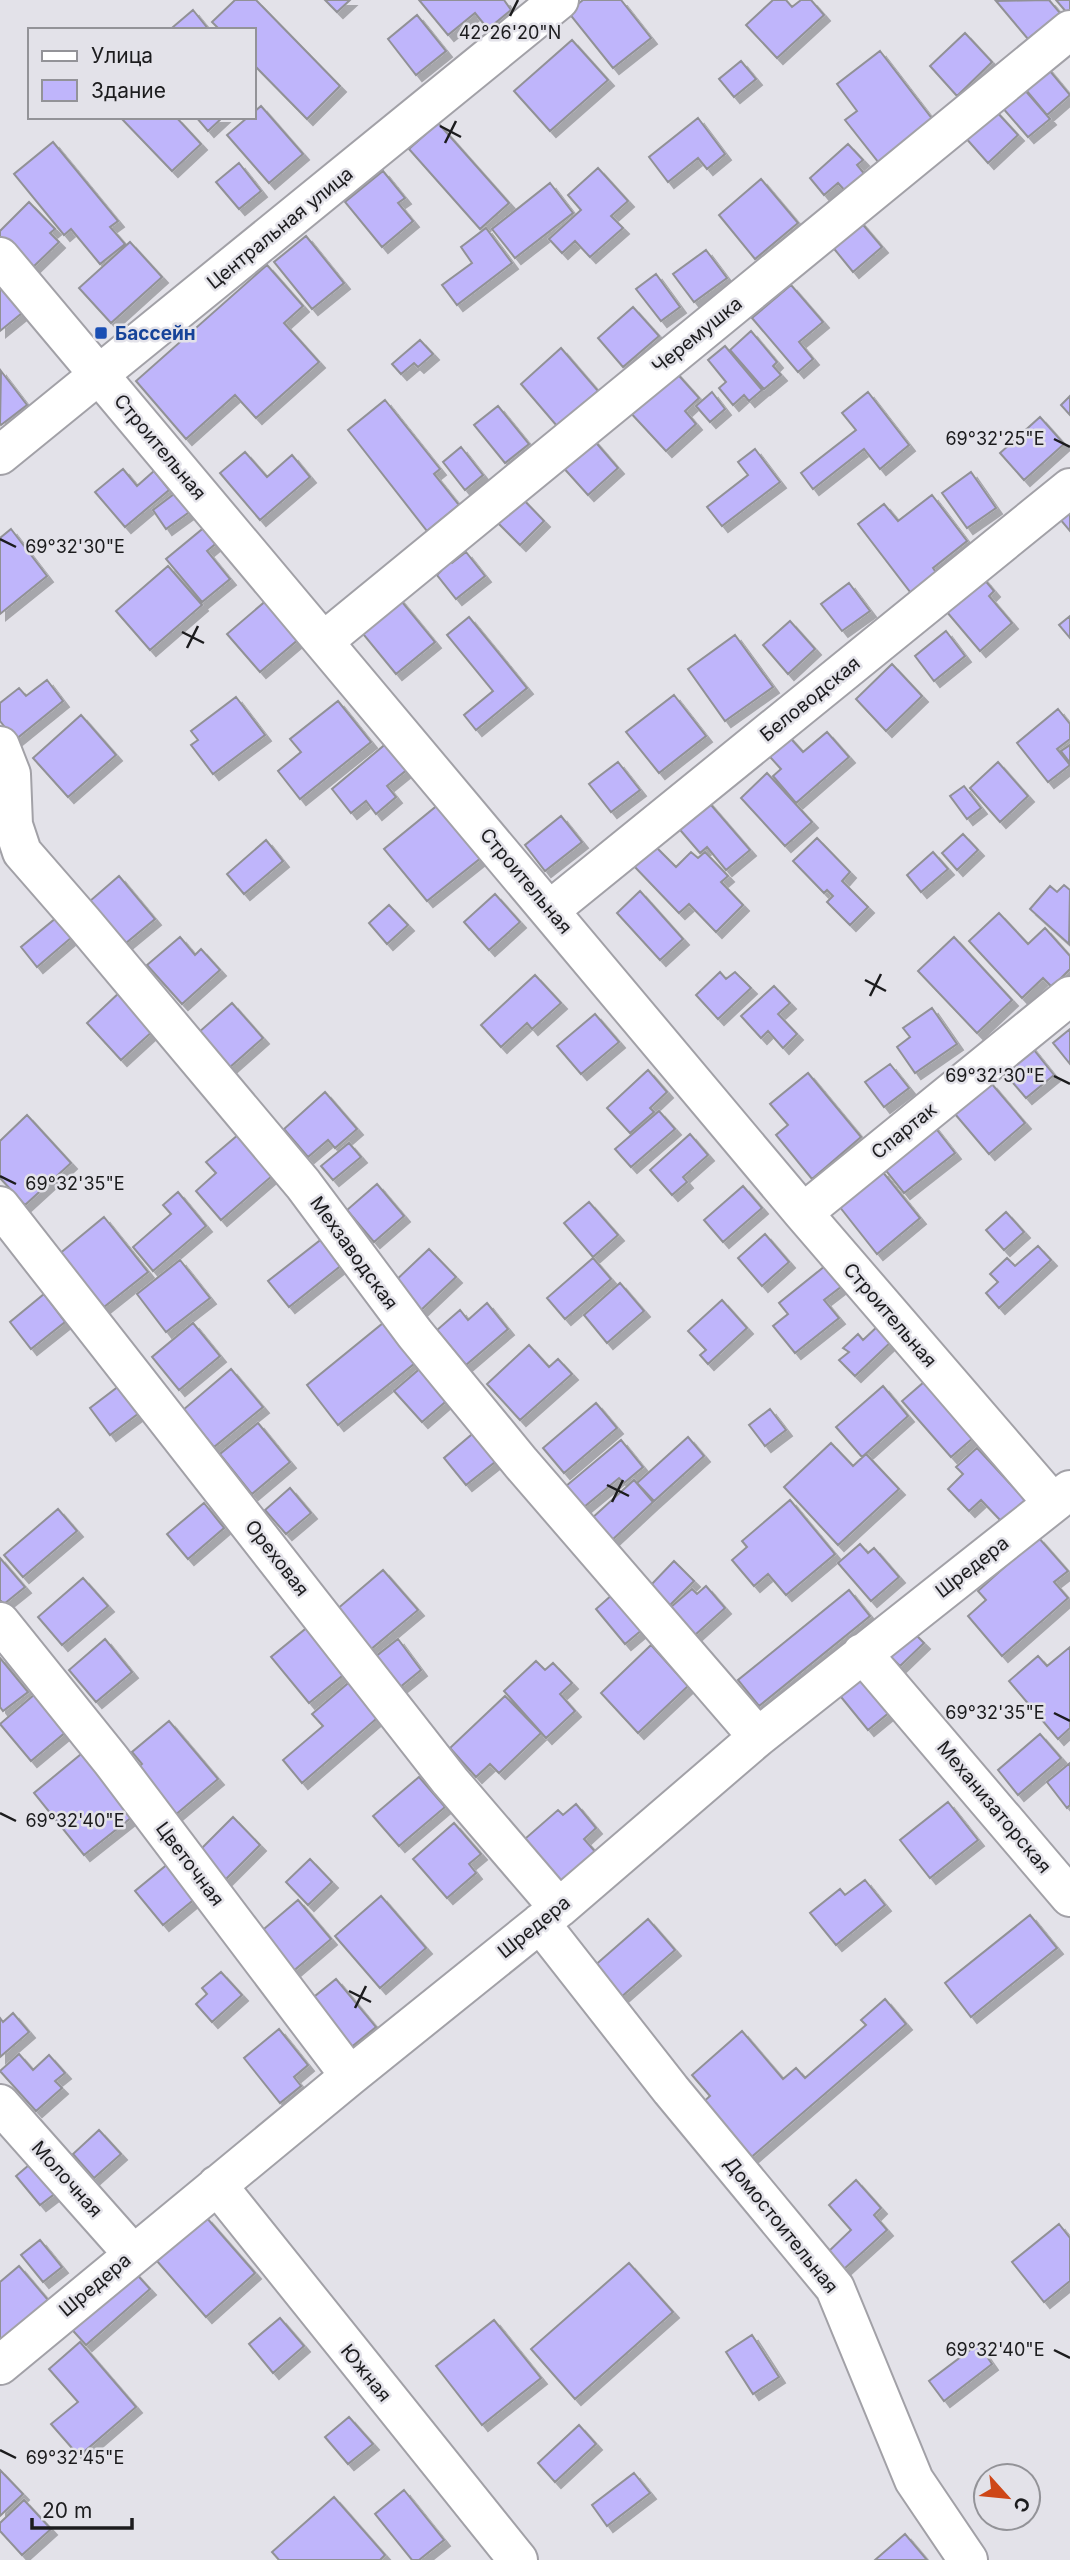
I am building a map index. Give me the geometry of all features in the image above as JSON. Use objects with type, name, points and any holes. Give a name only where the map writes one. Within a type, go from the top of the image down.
[{"type":"street","name":"Центральная улица","points":[[0,455],[559,0]]},
{"type":"street","name":"Черемушка","points":[[324,641],[1070,30]]},
{"type":"street","name":"Строительная","points":[[0,257],[803,1213],[1062,1497]]},
{"type":"street","name":"Беловодская","points":[[551,910],[1070,488]]},
{"type":"street","name":"Мехзаводская","points":[[0,746],[10,774],[13,825],[22,852],[303,1184],[415,1334],[521,1463],[758,1737]]},
{"type":"street","name":"Спартак","points":[[803,1213],[1070,996]]},
{"type":"street","name":"Ореховая","points":[[0,1206],[450,1781],[549,1915]]},
{"type":"street","name":"Шредера","points":[[0,2365],[549,1915],[758,1737],[1062,1497]]},
{"type":"street","name":"Цветочная","points":[[0,1622],[111,1760],[350,2076]]},
{"type":"street","name":"Механизаторская","points":[[862,1653],[1070,1897]]},
{"type":"street","name":"Домостоительная","points":[[549,1915],[670,2090],[835,2288],[914,2480],[968,2560]]},
{"type":"street","name":"Молочная","points":[[0,2104],[133,2254]]},
{"type":"street","name":"Южная","points":[[217,2185],[518,2560]]},
{"type":"building","points":[[235,0],[256,0],[340,86],[307,119],[256,67],[256,28],[218,28],[212,22]]},
{"type":"building","points":[[325,0],[350,0],[337,12]]},
{"type":"building","points":[[419,0],[504,0],[511,10],[488,29],[475,13],[448,35]]},
{"type":"building","points":[[583,0],[621,0],[651,38],[613,68],[568,12]]},
{"type":"building","points":[[773,0],[786,0],[792,7],[801,0],[811,0],[824,15],[777,58],[746,25]]},
{"type":"building","points":[[1049,0],[1060,13],[1028,39],[996,1]]},
{"type":"building","points":[[1056,0],[1070,0],[1070,10],[1067,13]]},
{"type":"building","points":[[193,10],[207,28],[174,28]]},
{"type":"building","points":[[417,15],[446,51],[416,75],[388,39]]},
{"type":"building","points":[[965,33],[992,62],[957,96],[930,66]]},
{"type":"building","points":[[572,40],[608,80],[550,131],[514,91]]},
{"type":"building","points":[[880,51],[933,120],[879,163],[845,120],[857,111],[837,84]]},
{"type":"building","points":[[741,61],[756,79],[734,97],[719,79]]},
{"type":"building","points":[[1045,65],[1070,95],[1047,115],[1021,84]]},
{"type":"building","points":[[1017,81],[1050,119],[1028,137],[995,99]]},
{"type":"building","points":[[261,106],[303,154],[269,183],[227,135],[246,119],[256,119],[256,110]]},
{"type":"building","points":[[994,109],[1018,135],[988,163],[964,136]]},
{"type":"building","points":[[698,118],[725,154],[707,169],[698,158],[668,182],[649,157]]},
{"type":"building","points":[[122,119],[178,119],[201,144],[172,171]]},
{"type":"building","points":[[198,119],[221,119],[208,131]]},
{"type":"building","points":[[438,123],[509,203],[480,229],[409,149]]},
{"type":"building","points":[[53,142],[118,221],[110,227],[125,244],[100,264],[71,229],[64,235],[14,174]]},
{"type":"building","points":[[848,144],[863,160],[857,165],[866,176],[847,193],[838,183],[824,195],[810,178]]},
{"type":"building","points":[[239,163],[261,191],[239,209],[216,182]]},
{"type":"building","points":[[598,168],[628,201],[611,216],[623,228],[590,257],[575,241],[562,253],[549,239],[581,210],[568,195]]},
{"type":"building","points":[[383,171],[405,198],[398,203],[413,221],[382,247],[345,202]]},
{"type":"building","points":[[761,179],[798,223],[755,259],[719,215]]},
{"type":"building","points":[[550,183],[573,213],[515,258],[492,229]]},
{"type":"building","points":[[29,202],[55,229],[50,233],[59,242],[31,269],[0,237],[0,231]]},
{"type":"building","points":[[859,220],[882,247],[853,272],[831,245]]},
{"type":"building","points":[[486,228],[512,263],[457,305],[442,285],[472,263],[461,247]]},
{"type":"building","points":[[306,236],[344,283],[312,309],[274,262]]},
{"type":"building","points":[[130,242],[162,277],[111,323],[79,288]]},
{"type":"building","points":[[706,250],[727,278],[694,302],[673,274]]},
{"type":"building","points":[[267,265],[303,306],[284,323],[319,362],[256,418],[235,395],[186,439],[136,381]]},
{"type":"building","points":[[656,274],[680,307],[661,321],[636,289]]},
{"type":"building","points":[[791,285],[823,322],[799,342],[813,359],[798,372],[752,318]]},
{"type":"building","points":[[0,287],[22,313],[0,331]]},
{"type":"building","points":[[633,307],[659,336],[623,367],[598,338]]},
{"type":"building","points":[[751,331],[777,362],[773,366],[781,375],[764,389],[730,350]]},
{"type":"building","points":[[420,340],[433,354],[418,367],[414,363],[401,374],[392,364]]},
{"type":"building","points":[[725,346],[762,390],[749,401],[744,395],[733,405],[719,388],[726,382],[708,360]]},
{"type":"building","points":[[561,348],[598,391],[557,426],[521,384]]},
{"type":"building","points":[[673,369],[699,398],[685,411],[696,424],[666,451],[628,410]]},
{"type":"building","points":[[1,371],[27,405],[1,425],[0,423]]},
{"type":"building","points":[[712,392],[725,409],[710,422],[696,406]]},
{"type":"building","points":[[868,392],[909,445],[880,469],[864,449],[813,489],[801,473],[856,430],[842,413]]},
{"type":"building","points":[[1070,396],[1070,415],[1061,405]]},
{"type":"building","points":[[385,400],[440,469],[434,474],[459,505],[427,531],[348,430]]},
{"type":"building","points":[[498,406],[529,444],[505,463],[474,425]]},
{"type":"building","points":[[1040,417],[1064,444],[1024,480],[1000,453]]},
{"type":"building","points":[[592,438],[618,468],[588,495],[561,465]]},
{"type":"building","points":[[461,447],[483,475],[465,490],[443,462]]},
{"type":"building","points":[[755,449],[780,482],[722,526],[707,507],[748,475],[738,462]]},
{"type":"building","points":[[245,452],[267,477],[292,455],[310,477],[260,520],[220,473]]},
{"type":"building","points":[[123,469],[137,486],[154,471],[169,490],[125,527],[95,492]]},
{"type":"building","points":[[971,472],[996,508],[967,528],[942,493]]},
{"type":"building","points":[[178,491],[192,510],[166,529],[153,510]]},
{"type":"building","points":[[517,493],[544,521],[520,545],[492,517]]},
{"type":"building","points":[[932,495],[967,541],[933,568],[939,577],[914,597],[858,524],[884,504],[898,521]]},
{"type":"building","points":[[1070,510],[1070,531],[1060,519]]},
{"type":"building","points":[[206,526],[219,541],[207,551],[230,579],[202,602],[166,559]]},
{"type":"building","points":[[11,529],[47,576],[0,614],[0,538]]},
{"type":"building","points":[[466,552],[485,576],[456,599],[437,575],[441,571],[437,565],[446,557],[452,563]]},
{"type":"building","points":[[168,566],[202,605],[150,650],[116,611]]},
{"type":"building","points":[[978,572],[994,591],[989,596],[1012,623],[980,651],[941,605]]},
{"type":"building","points":[[849,583],[870,611],[842,631],[821,604]]},
{"type":"building","points":[[398,597],[435,642],[396,674],[359,629]]},
{"type":"building","points":[[268,599],[300,638],[260,672],[227,634]]},
{"type":"building","points":[[1070,616],[1070,638],[1059,625]]},
{"type":"building","points":[[469,617],[527,688],[476,730],[464,715],[493,691],[447,635]]},
{"type":"building","points":[[790,621],[815,649],[788,674],[763,645]]},
{"type":"building","points":[[946,631],[965,656],[934,681],[915,656]]},
{"type":"building","points":[[735,635],[773,687],[725,721],[688,669]]},
{"type":"building","points":[[892,664],[922,696],[886,731],[856,699]]},
{"type":"building","points":[[47,680],[63,701],[15,740],[0,721],[0,703],[19,688],[26,696]]},
{"type":"building","points":[[674,695],[706,736],[659,773],[626,732]]},
{"type":"building","points":[[236,697],[265,735],[213,774],[191,745],[198,740],[191,731]]},
{"type":"building","points":[[338,701],[371,742],[300,799],[278,771],[301,752],[290,739]]},
{"type":"building","points":[[1058,709],[1070,724],[1070,739],[1057,749],[1070,765],[1048,782],[1017,743]]},
{"type":"building","points":[[81,715],[116,755],[68,797],[33,758]]},
{"type":"building","points":[[783,730],[803,752],[827,732],[849,757],[796,803],[773,776],[781,769],[762,748]]},
{"type":"building","points":[[388,742],[409,768],[387,786],[396,797],[376,814],[366,801],[351,813],[332,789]]},
{"type":"building","points":[[1070,745],[1070,763],[1061,751]]},
{"type":"building","points":[[618,762],[640,790],[611,812],[589,784]]},
{"type":"building","points":[[998,762],[1028,796],[1000,822],[970,788]]},
{"type":"building","points":[[767,773],[812,822],[785,846],[741,798]]},
{"type":"building","points":[[964,786],[981,808],[967,819],[950,796]]},
{"type":"building","points":[[705,798],[750,850],[726,870],[707,847],[700,853],[675,824]]},
{"type":"building","points":[[439,804],[482,857],[427,901],[384,849]]},
{"type":"building","points":[[561,816],[582,842],[545,871],[525,845]]},
{"type":"building","points":[[963,834],[978,850],[957,870],[942,853]]},
{"type":"building","points":[[817,838],[850,872],[842,881],[868,907],[850,925],[827,902],[833,896],[827,890],[824,893],[793,861]]},
{"type":"building","points":[[266,840],[283,861],[244,894],[227,874]]},
{"type":"building","points":[[652,843],[676,867],[691,852],[698,858],[705,852],[728,876],[721,882],[743,905],[716,932],[689,904],[679,913],[632,864]]},
{"type":"building","points":[[933,852],[948,869],[921,892],[907,875]]},
{"type":"building","points":[[119,876],[155,919],[126,943],[90,901]]},
{"type":"building","points":[[1064,885],[1070,890],[1069,944],[1030,909],[1050,886],[1057,892]]},
{"type":"building","points":[[640,891],[683,939],[660,960],[617,913]]},
{"type":"building","points":[[495,894],[520,922],[489,950],[464,922]]},
{"type":"building","points":[[389,905],[408,925],[387,944],[369,923]]},
{"type":"building","points":[[999,913],[1028,944],[1045,928],[1070,956],[1070,969],[1052,987],[1043,978],[1022,998],[969,941]]},
{"type":"building","points":[[56,918],[72,937],[37,967],[21,947]]},
{"type":"building","points":[[180,937],[195,955],[201,949],[220,970],[182,1004],[147,965]]},
{"type":"building","points":[[954,937],[1012,1000],[977,1033],[918,971]]},
{"type":"building","points":[[720,972],[726,979],[735,972],[751,988],[718,1019],[696,995]]},
{"type":"building","points":[[535,975],[561,1003],[532,1029],[527,1023],[501,1047],[481,1025]]},
{"type":"building","points":[[774,986],[790,1003],[778,1014],[797,1034],[783,1048],[768,1031],[761,1038],[741,1016]]},
{"type":"building","points":[[121,991],[155,1029],[121,1060],[87,1023]]},
{"type":"building","points":[[232,1003],[263,1038],[229,1068],[198,1033]]},
{"type":"building","points":[[932,1008],[957,1044],[915,1073],[897,1047],[910,1037],[903,1028]]},
{"type":"building","points":[[595,1014],[619,1042],[581,1074],[557,1046]]},
{"type":"building","points":[[1070,1029],[1070,1064],[1053,1043]]},
{"type":"building","points":[[1030,1045],[1054,1075],[1026,1098],[1001,1069]]},
{"type":"building","points":[[890,1064],[909,1088],[884,1107],[865,1082]]},
{"type":"building","points":[[648,1070],[667,1092],[650,1108],[654,1112],[630,1133],[607,1108]]},
{"type":"building","points":[[808,1073],[861,1137],[812,1179],[776,1135],[788,1125],[770,1104]]},
{"type":"building","points":[[991,1083],[1025,1123],[989,1154],[955,1114]]},
{"type":"building","points":[[325,1092],[357,1129],[335,1148],[328,1140],[308,1157],[284,1129]]},
{"type":"building","points":[[659,1111],[675,1129],[631,1167],[615,1149]]},
{"type":"building","points":[[27,1115],[71,1163],[25,1205],[0,1178],[0,1141]]},
{"type":"building","points":[[930,1121],[955,1153],[904,1193],[879,1162]]},
{"type":"building","points":[[245,1129],[280,1169],[221,1220],[196,1191],[216,1173],[206,1162]]},
{"type":"building","points":[[690,1134],[708,1155],[683,1177],[687,1182],[672,1195],[650,1170]]},
{"type":"building","points":[[349,1143],[361,1157],[333,1180],[321,1166]]},
{"type":"building","points":[[882,1171],[920,1218],[877,1254],[839,1206]]},
{"type":"building","points":[[377,1184],[404,1216],[374,1242],[347,1210]]},
{"type":"building","points":[[743,1186],[762,1208],[723,1242],[704,1220]]},
{"type":"building","points":[[178,1192],[206,1226],[153,1271],[133,1247],[171,1214],[163,1205]]},
{"type":"building","points":[[589,1202],[618,1235],[593,1257],[564,1223]]},
{"type":"building","points":[[1006,1212],[1024,1232],[1004,1250],[986,1230]]},
{"type":"building","points":[[104,1217],[148,1272],[104,1307],[89,1289],[78,1298],[58,1255]]},
{"type":"building","points":[[765,1234],[789,1262],[762,1286],[738,1258]]},
{"type":"building","points":[[323,1238],[343,1264],[289,1307],[268,1281]]},
{"type":"building","points":[[1038,1246],[1051,1260],[999,1308],[986,1293],[998,1282],[990,1274],[1007,1258],[1015,1266]]},
{"type":"building","points":[[429,1249],[456,1277],[420,1311],[393,1283]]},
{"type":"building","points":[[593,1258],[611,1279],[565,1319],[547,1298]]},
{"type":"building","points":[[180,1260],[210,1298],[166,1332],[137,1294]]},
{"type":"building","points":[[825,1266],[842,1286],[824,1300],[839,1318],[795,1353],[773,1326],[788,1314],[779,1303]]},
{"type":"building","points":[[620,1283],[644,1311],[607,1343],[584,1315]]},
{"type":"building","points":[[44,1294],[65,1322],[31,1349],[10,1322]]},
{"type":"building","points":[[722,1300],[747,1328],[708,1364],[700,1355],[706,1350],[688,1331]]},
{"type":"building","points":[[487,1303],[508,1329],[466,1365],[437,1330],[460,1310],[468,1320]]},
{"type":"building","points":[[388,1319],[420,1359],[338,1425],[307,1385]]},
{"type":"building","points":[[193,1323],[220,1356],[179,1390],[152,1357]]},
{"type":"building","points":[[879,1325],[893,1340],[855,1376],[839,1360],[849,1352],[843,1348],[858,1334],[863,1340]]},
{"type":"building","points":[[529,1345],[549,1367],[558,1359],[572,1374],[520,1420],[487,1384]]},
{"type":"building","points":[[423,1366],[451,1397],[422,1422],[394,1391]]},
{"type":"building","points":[[231,1369],[263,1407],[214,1447],[183,1410]]},
{"type":"building","points":[[924,1382],[973,1438],[951,1457],[902,1401]]},
{"type":"building","points":[[119,1386],[139,1413],[110,1435],[90,1408]]},
{"type":"building","points":[[883,1386],[908,1416],[862,1457],[836,1427]]},
{"type":"building","points":[[596,1403],[617,1428],[564,1473],[543,1448]]},
{"type":"building","points":[[770,1409],[786,1430],[765,1446],[749,1425]]},
{"type":"building","points":[[258,1423],[290,1462],[252,1494],[220,1454]]},
{"type":"building","points":[[477,1430],[500,1458],[466,1485],[444,1458]]},
{"type":"building","points":[[688,1437],[704,1456],[654,1501],[637,1483]]},
{"type":"building","points":[[621,1440],[643,1467],[624,1483],[619,1478],[584,1507],[566,1486]]},
{"type":"building","points":[[831,1443],[853,1466],[866,1454],[899,1489],[838,1545],[784,1487]]},
{"type":"building","points":[[977,1448],[1025,1500],[1002,1522],[981,1500],[969,1511],[948,1489],[963,1474],[956,1467]]},
{"type":"building","points":[[634,1480],[653,1502],[611,1541],[591,1519]]},
{"type":"building","points":[[290,1488],[311,1513],[286,1534],[265,1510]]},
{"type":"building","points":[[790,1500],[835,1554],[786,1595],[768,1574],[754,1586],[732,1560],[747,1547],[742,1541]]},
{"type":"building","points":[[204,1503],[224,1528],[188,1559],[167,1534]]},
{"type":"building","points":[[58,1509],[77,1531],[23,1577],[4,1555]]},
{"type":"building","points":[[1038,1537],[1068,1571],[1054,1582],[1068,1598],[1002,1656],[968,1616],[986,1600],[978,1591]]},
{"type":"building","points":[[860,1544],[868,1553],[874,1548],[899,1577],[871,1601],[838,1563]]},
{"type":"building","points":[[0,1558],[25,1587],[4,1604],[0,1600]]},
{"type":"building","points":[[674,1561],[694,1581],[668,1607],[649,1587]]},
{"type":"building","points":[[383,1570],[418,1610],[370,1650],[336,1610]]},
{"type":"building","points":[[83,1578],[108,1606],[62,1645],[38,1617]]},
{"type":"building","points":[[706,1586],[725,1608],[695,1635],[671,1607],[692,1589],[697,1594]]},
{"type":"building","points":[[849,1590],[870,1616],[759,1706],[738,1680]]},
{"type":"building","points":[[613,1594],[643,1629],[625,1644],[596,1609]]},
{"type":"building","points":[[315,1621],[353,1667],[309,1703],[271,1657]]},
{"type":"building","points":[[910,1629],[924,1643],[900,1666],[886,1652]]},
{"type":"building","points":[[105,1639],[132,1672],[96,1702],[69,1670]]},
{"type":"building","points":[[398,1639],[421,1670],[399,1688],[375,1657]]},
{"type":"building","points":[[651,1645],[688,1686],[638,1733],[601,1693]]},
{"type":"building","points":[[1070,1647],[1070,1728],[1058,1739],[1009,1681],[1038,1656],[1047,1666]]},
{"type":"building","points":[[0,1658],[28,1692],[3,1711],[0,1707]]},
{"type":"building","points":[[536,1661],[545,1670],[553,1663],[572,1683],[560,1694],[575,1711],[546,1738],[504,1691]]},
{"type":"building","points":[[865,1668],[897,1706],[868,1730],[837,1692]]},
{"type":"building","points":[[353,1679],[383,1713],[302,1783],[283,1760],[323,1726],[312,1714]]},
{"type":"building","points":[[42,1688],[73,1726],[31,1761],[0,1724]]},
{"type":"building","points":[[505,1696],[541,1733],[499,1773],[490,1764],[476,1777],[450,1748]]},
{"type":"building","points":[[169,1721],[218,1779],[174,1816],[135,1770],[142,1764],[132,1752]]},
{"type":"building","points":[[1040,1734],[1061,1758],[1018,1795],[998,1770]]},
{"type":"building","points":[[86,1750],[137,1813],[84,1855],[34,1793]]},
{"type":"building","points":[[1070,1763],[1070,1805],[1067,1808],[1047,1782]]},
{"type":"building","points":[[419,1777],[445,1807],[399,1846],[373,1816]]},
{"type":"building","points":[[948,1802],[978,1840],[930,1878],[900,1840]]},
{"type":"building","points":[[576,1804],[596,1828],[584,1839],[598,1855],[556,1890],[518,1845],[558,1810],[563,1815]]},
{"type":"building","points":[[233,1817],[260,1845],[220,1885],[192,1858]]},
{"type":"building","points":[[454,1823],[481,1854],[469,1864],[476,1873],[447,1898],[413,1859]]},
{"type":"building","points":[[310,1859],[332,1882],[308,1905],[286,1882]]},
{"type":"building","points":[[169,1863],[197,1897],[163,1925],[135,1891]]},
{"type":"building","points":[[865,1880],[885,1905],[836,1945],[810,1913],[840,1889],[845,1895]]},
{"type":"building","points":[[381,1896],[426,1948],[380,1988],[335,1936]]},
{"type":"building","points":[[298,1900],[331,1939],[291,1973],[258,1934]]},
{"type":"building","points":[[1030,1915],[1057,1948],[971,2017],[945,1983]]},
{"type":"building","points":[[648,1919],[675,1950],[620,1998],[593,1967]]},
{"type":"building","points":[[221,1972],[242,1995],[212,2022],[196,2004],[207,1994],[202,1988]]},
{"type":"building","points":[[336,1979],[376,2027],[344,2053],[304,2005]]},
{"type":"building","points":[[885,1999],[906,2024],[748,2160],[701,2104],[710,2096],[692,2075],[742,2031],[783,2079],[796,2068],[805,2078],[866,2025],[861,2020]]},
{"type":"building","points":[[13,2013],[29,2032],[0,2057],[0,2018],[3,2022]]},
{"type":"building","points":[[279,2029],[308,2065],[294,2077],[301,2086],[280,2103],[244,2058]]},
{"type":"building","points":[[19,2054],[33,2070],[49,2055],[65,2073],[55,2081],[62,2088],[36,2111],[0,2071]]},
{"type":"building","points":[[99,2130],[121,2154],[94,2178],[73,2154]]},
{"type":"building","points":[[36,2159],[61,2189],[40,2205],[16,2176]]},
{"type":"building","points":[[856,2180],[881,2208],[874,2215],[887,2230],[844,2269],[828,2252],[851,2230],[829,2205]]},
{"type":"building","points":[[206,2217],[255,2273],[206,2317],[157,2261]]},
{"type":"building","points":[[1059,2224],[1070,2238],[1070,2281],[1044,2302],[1012,2262]]},
{"type":"building","points":[[40,2240],[62,2267],[43,2282],[21,2255]]},
{"type":"building","points":[[629,2263],[673,2312],[575,2399],[531,2349]]},
{"type":"building","points":[[19,2266],[48,2300],[0,2342],[0,2282]]},
{"type":"building","points":[[130,2267],[150,2289],[86,2345],[66,2323]]},
{"type":"building","points":[[280,2318],[304,2346],[273,2373],[249,2344]]},
{"type":"building","points":[[494,2320],[541,2378],[482,2425],[436,2366]]},
{"type":"building","points":[[752,2335],[779,2377],[753,2394],[726,2352]]},
{"type":"building","points":[[80,2342],[136,2407],[79,2456],[51,2424],[78,2402],[49,2369]]},
{"type":"building","points":[[978,2344],[992,2364],[944,2401],[929,2381]]},
{"type":"building","points":[[349,2417],[373,2444],[348,2464],[325,2437]]},
{"type":"building","points":[[579,2425],[596,2444],[555,2482],[538,2463]]},
{"type":"building","points":[[0,2470],[23,2494],[0,2516]]},
{"type":"building","points":[[634,2473],[650,2493],[607,2526],[592,2505]]},
{"type":"building","points":[[404,2490],[444,2540],[419,2560],[412,2560],[375,2514]]},
{"type":"building","points":[[334,2497],[385,2555],[380,2560],[279,2560],[272,2552]]},
{"type":"building","points":[[24,2500],[51,2529],[22,2555],[0,2531],[0,2523]]},
{"type":"building","points":[[905,2534],[927,2560],[875,2560]]},
{"type":"place","name":"Бассейн","points":[[101,333]]}]
